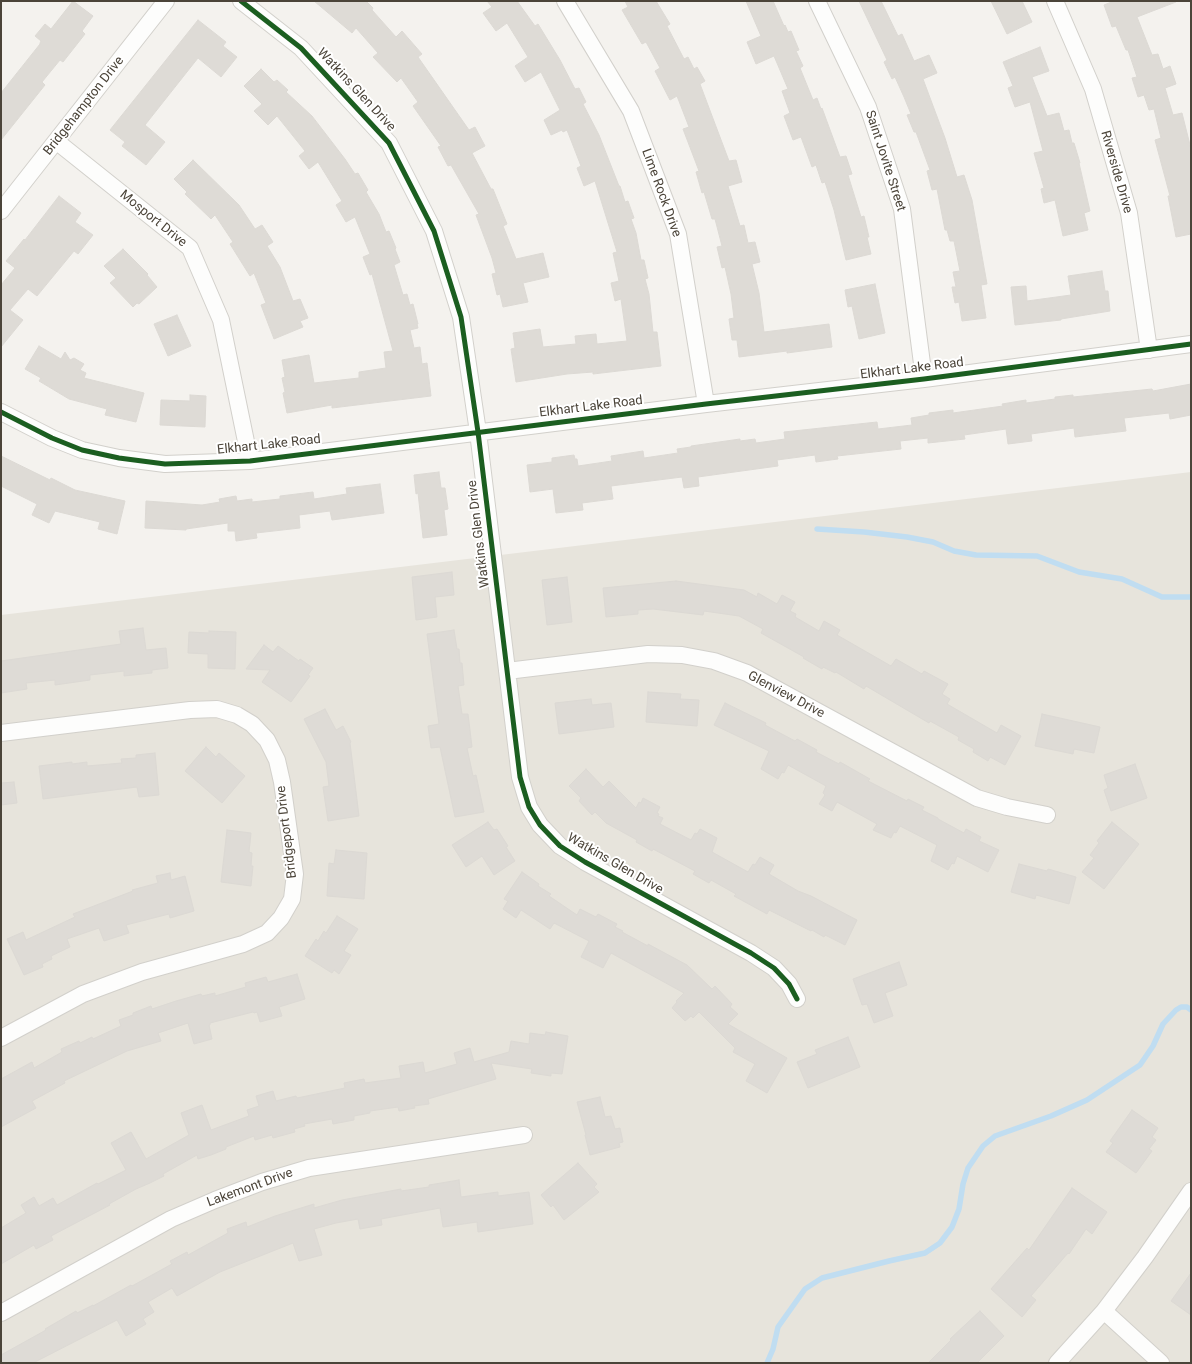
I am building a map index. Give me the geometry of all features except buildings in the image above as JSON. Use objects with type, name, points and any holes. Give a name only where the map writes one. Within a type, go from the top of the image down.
[{"type":"street","name":"Bridgehampton Drive","points":[[1,211],[166,1]]},
{"type":"street","name":"Watkins Glen Drive","points":[[241,1],[301,48],[389,143],[434,231],[461,317],[478,432],[520,777],[530,807],[540,825],[560,846],[585,862],[774,968],[789,984],[797,999]]},
{"type":"street","name":"Lime Rock Drive","points":[[565,1],[631,112],[678,234],[706,404]]},
{"type":"street","name":"Saint Jovite Street","points":[[817,1],[868,107],[902,209],[924,379]]},
{"type":"street","name":"Riverside Drive","points":[[1055,1],[1093,89],[1129,212],[1149,350]]},
{"type":"street","name":"Mosport Drive","points":[[56,141],[190,248],[221,320],[250,461]]},
{"type":"street","name":"Elkhart Lake Road","points":[[1,412],[52,438],[82,450],[119,458],[165,464],[250,461],[706,404],[924,379],[1191,344]]},
{"type":"street","name":"Glenview Drive","points":[[507,671],[648,654],[682,655],[714,661],[747,673],[977,798],[1007,807],[1047,815]]},
{"type":"street","name":"Bridgeport Drive","points":[[1,733],[159,712],[217,709],[236,715],[252,724],[257,729],[267,740],[277,760],[282,782],[295,874],[292,899],[281,918],[267,933],[244,944],[142,972],[84,994],[1,1038]]},
{"type":"street","name":"Lakemont Drive","points":[[1,1313],[171,1219],[262,1182],[309,1168],[524,1135]]},
{"type":"street","points":[[1057,1363],[1104,1311],[1145,1257],[1191,1191]]},
{"type":"street","points":[[1104,1311],[1161,1363]]},
{"type":"shaded area","points":[[1191,472],[1191,1363],[1,1363],[1,615]]},
{"type":"waterway","points":[[817,529],[907,537],[933,542],[954,551],[976,555],[1037,556],[1079,572],[1122,579],[1162,597],[1191,597]]},
{"type":"waterway","points":[[767,1363],[773,1349],[778,1327],[805,1289],[822,1278],[925,1253],[940,1243],[952,1227],[959,1209],[963,1184],[968,1168],[983,1146],[995,1136],[1051,1116],[1087,1100],[1140,1065],[1153,1046],[1163,1024],[1176,1010],[1181,1007],[1187,1007],[1191,1010]]},
{"type":"cycle path","points":[[241,1],[301,48],[389,143],[434,231],[461,317],[478,432],[520,777],[529,807],[540,825],[560,846],[585,862],[751,953],[774,968],[789,984],[797,999]]},
{"type":"cycle path","points":[[1,412],[52,438],[82,450],[119,458],[165,464],[250,461],[706,404],[924,379],[1191,344]]}]
